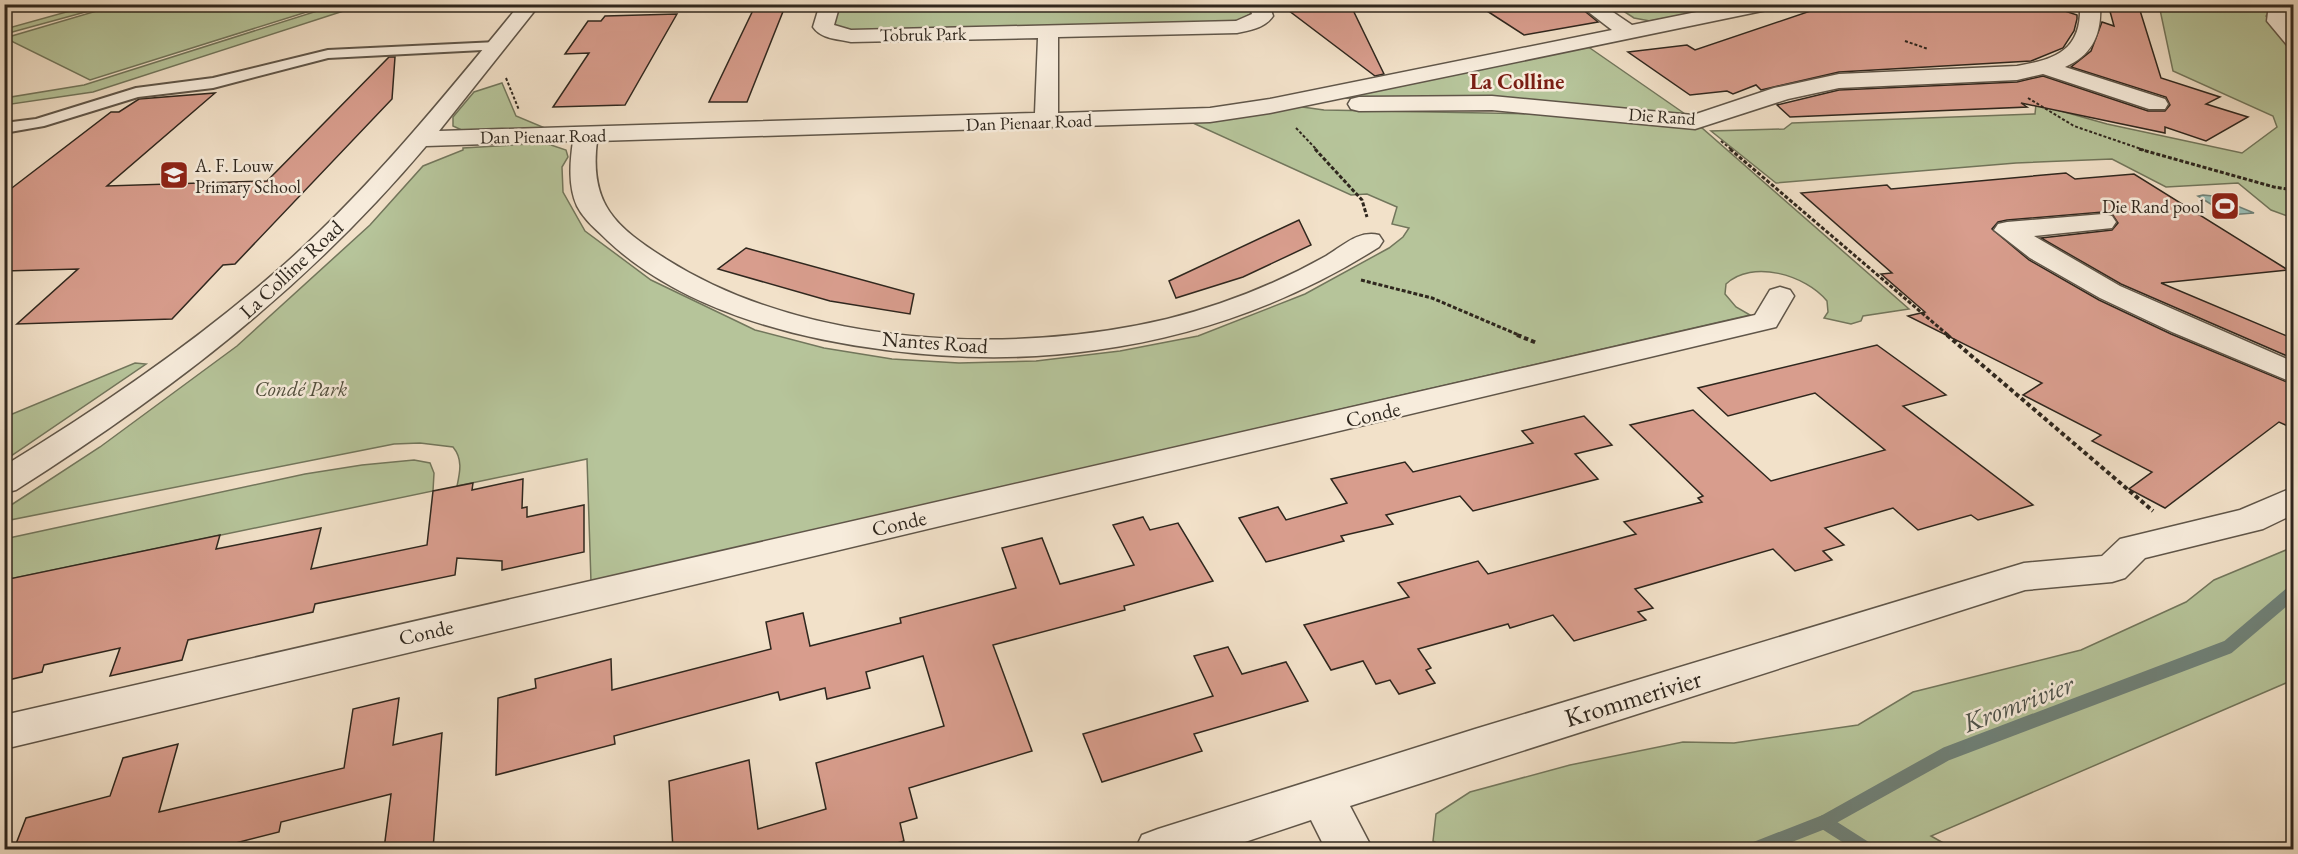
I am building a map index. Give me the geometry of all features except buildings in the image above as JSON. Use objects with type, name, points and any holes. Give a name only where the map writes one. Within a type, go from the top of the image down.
[{"type":"main road","points":[[4,7],[13,4]]},
{"type":"street","name":"La Colline Road","points":[[4,482],[116,410],[224,330],[326,240],[419,139],[531,4]]},
{"type":"street","name":"Tobruk Park","points":[[830,4],[823,27],[828,31],[851,36],[1237,27],[1255,22],[1263,16],[1259,4]]},
{"type":"street","points":[[1587,4],[1630,33]]},
{"type":"street","name":"Dan Pienaar Road","points":[[419,139],[1210,116],[1311,98],[1767,4]]},
{"type":"street","name":"Die Rand","points":[[1311,98],[1320,103],[1513,104],[1698,121],[1814,85],[1839,81],[1997,74],[2046,68],[2080,49],[2089,33],[2092,20],[2090,4]]},
{"type":"street","points":[[2294,7],[2279,5],[2277,21],[2294,41]]},
{"type":"street","points":[[1046,122],[1048,31]]},
{"type":"street","name":"Die Rand","points":[[2046,68],[2157,104]]},
{"type":"street","name":"Nantes Road","points":[[586,135],[581,160],[589,204],[622,242],[670,276],[743,306],[830,331],[922,345],[1012,347],[1096,341],[1195,321],[1253,303],[1322,271],[1369,241]]},
{"type":"street","points":[[2103,222],[2007,230],[2047,259],[2090,282],[2294,374]]},
{"type":"street","name":"Conde","points":[[4,732],[1766,321],[1780,296]]},
{"type":"street","points":[[2181,535],[2250,520],[2294,499]]},
{"type":"street","name":"Krommerivier","points":[[1158,849],[1486,744],[2024,578],[2112,569],[2133,548],[2181,535]]},
{"type":"street","points":[[1322,798],[1350,849]]},
{"type":"lane","points":[[4,128],[38,123],[136,93],[213,83],[328,54],[497,46]]},
{"type":"path","points":[[1997,74],[2036,104],[2074,126],[2140,150],[2294,190]]},
{"type":"path","points":[[1270,106],[1283,115],[1362,200],[1370,230],[1369,241]]},
{"type":"path","points":[[1698,121],[2181,535]]},
{"type":"path","points":[[1322,271],[1432,298],[1482,322],[1559,352],[1579,366]]},
{"type":"green space","points":[[95,4],[111,5],[5,34],[5,29]]},
{"type":"green space","points":[[839,4],[1249,4],[1252,13],[1237,22],[854,32],[838,29],[833,23]]},
{"type":"green space","points":[[117,5],[329,5],[90,80],[5,38]]},
{"type":"green space","points":[[336,5],[362,5],[93,92],[5,105],[5,98],[84,85]]},
{"type":"green space","points":[[1614,5],[1734,5],[1650,21],[1634,18]]},
{"type":"green space","points":[[2159,5],[2273,5],[2266,16],[2293,38],[2293,218],[2271,210],[2238,183],[2166,187],[2112,159],[2016,163],[1776,183],[1711,131],[1784,129],[1792,123],[2035,114],[2036,104],[2107,124],[2242,153],[2277,127],[2273,116],[2173,71]]},
{"type":"green space","points":[[1587,46],[1688,116],[1430,100],[1341,98]]},
{"type":"green space","points":[[502,83],[516,116],[552,131],[466,132],[453,126],[453,117],[474,92]]},
{"type":"green space","name":"Condé Park","points":[[1295,106],[1324,110],[1546,114],[1702,128],[1909,309],[1863,316],[1861,321],[1851,324],[1824,318],[1828,312],[1827,301],[1806,284],[1778,273],[1750,272],[1737,276],[1726,284],[1725,294],[1736,307],[1750,315],[591,582],[587,459],[457,486],[459,461],[453,447],[420,443],[394,444],[5,521],[5,509],[100,447],[237,346],[370,225],[423,166],[463,150],[463,148],[545,143],[566,150],[568,157],[562,167],[563,192],[585,231],[651,280],[755,330],[824,348],[892,359],[959,363],[1036,361],[1120,351],[1198,336],[1305,294],[1389,248],[1403,237],[1409,228],[1392,224],[1397,207],[1367,194],[1351,195],[1193,123]]},
{"type":"green space","points":[[135,363],[146,364],[5,460],[5,417]]},
{"type":"green space","points":[[414,460],[430,463],[434,473],[433,491],[5,580],[5,540],[9,538],[305,474]]},
{"type":"green space","points":[[2293,547],[2293,680],[1931,836],[1954,849],[1447,850],[1433,841],[1436,814],[1470,792],[1570,765],[1683,742],[1734,743],[1858,725],[1913,692],[2081,650],[2186,602],[2214,580]]},
{"type":"water","name":"Die Rand pool","points":[[2198,196],[2213,196],[2254,213],[2228,215]]},
{"type":"waterway","name":"Kromrivier","points":[[1824,822],[1946,754],[2228,647],[2294,591]]},
{"type":"waterway","name":"Kromrivier","points":[[1752,850],[1824,822]]},
{"type":"waterway","points":[[1824,822],[1868,850]]},
{"type":"place","name":"A. F. Louw Primary School","points":[[174,175]]},
{"type":"place","name":"Die Rand pool","points":[[2225,206]]},
{"type":"district","name":"La Colline","points":[[1517,81]]}]
